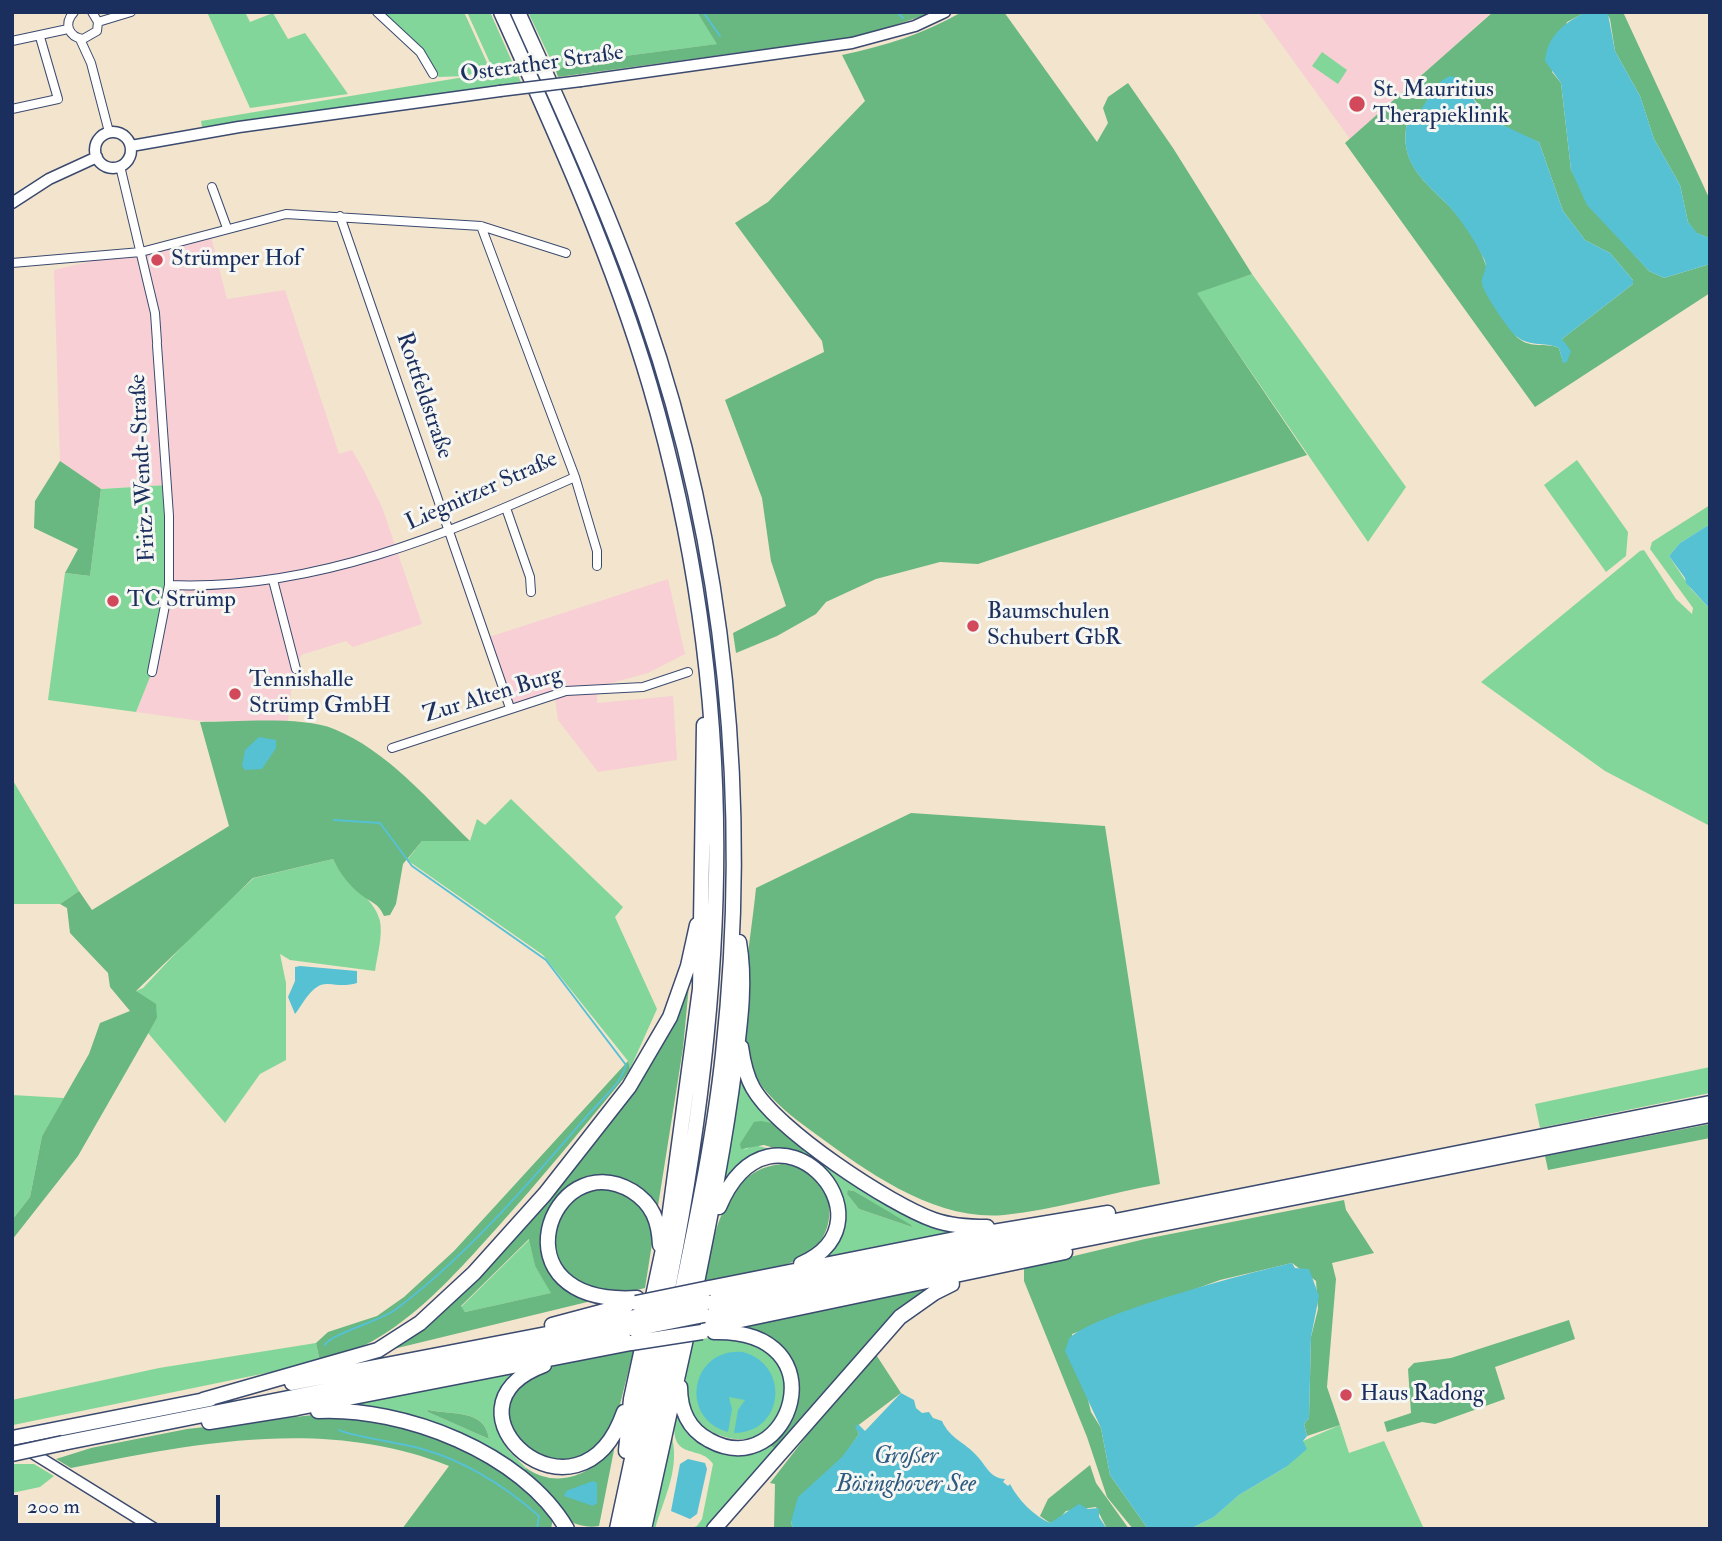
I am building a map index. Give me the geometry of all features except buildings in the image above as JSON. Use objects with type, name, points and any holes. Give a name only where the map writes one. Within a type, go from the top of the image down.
[{"type":"highway","points":[[500,12],[589,213],[650,385],[684,523],[708,675],[717,792],[718,882],[715,955],[702,1086],[684,1209],[617,1529]]},
{"type":"highway","points":[[518,12],[604,208],[645,316],[688,467],[706,548],[724,673],[733,791],[734,916],[727,1020],[715,1117],[630,1529]]},
{"type":"highway","points":[[621,1509],[629,1416],[668,1226],[695,1042],[702,956],[704,728],[708,675]]},
{"type":"highway","points":[[203,1400],[378,1350],[420,1323],[474,1273],[545,1194],[629,1087],[674,1004],[688,966],[703,882]]},
{"type":"highway","points":[[644,1529],[724,1147],[738,1034],[741,956],[734,916]]},
{"type":"highway","points":[[738,1034],[745,1069],[754,1091],[780,1119],[833,1160],[909,1210],[936,1221],[975,1227],[1020,1227]]},
{"type":"highway","points":[[705,1313],[1179,1208],[1710,1103]]},
{"type":"highway","points":[[705,1313],[1710,1115]]},
{"type":"highway","points":[[659,1264],[659,1228],[653,1211],[641,1197],[624,1187],[604,1183],[588,1185],[573,1192],[552,1215],[548,1246],[559,1275],[586,1294],[601,1298],[667,1336],[767,1275],[811,1260],[828,1243],[837,1223],[837,1208],[831,1186],[817,1168],[804,1161],[773,1156],[747,1167],[724,1195],[705,1244]]},
{"type":"highway","points":[[767,1275],[1020,1227],[1157,1206],[1179,1208]]},
{"type":"highway","points":[[12,1439],[635,1318],[705,1313],[997,1269],[1108,1242],[1167,1223]]},
{"type":"highway","points":[[714,1529],[900,1317],[934,1293],[997,1269]]},
{"type":"highway","points":[[639,1360],[619,1428],[606,1450],[591,1465],[572,1473],[555,1475],[531,1467],[513,1452],[502,1423],[503,1407],[508,1392],[519,1378],[567,1356],[635,1318],[664,1297],[705,1313],[771,1346],[785,1360],[792,1377],[792,1403],[786,1419],[770,1437],[759,1443],[734,1447],[711,1442],[693,1428],[682,1408],[681,1361]]},
{"type":"highway","points":[[12,1454],[635,1318]]},
{"type":"highway","points":[[132,1429],[240,1418],[567,1356]]},
{"type":"highway","points":[[240,1418],[354,1412],[431,1429],[459,1441],[507,1469],[550,1506],[567,1529]]},
{"type":"main road","name":"Osterather Straße","points":[[136,144],[852,43],[915,26],[945,12]]},
{"type":"main road","points":[[109,132],[125,136],[136,144],[129,158],[120,166],[104,165],[97,157],[98,140],[109,132]]},
{"type":"main road","points":[[12,203],[49,179],[97,157]]},
{"type":"main road","points":[[12,1439],[155,1529]]},
{"type":"street","points":[[80,39],[91,37],[97,31],[98,22],[92,12]]},
{"type":"street","points":[[98,22],[131,12]]},
{"type":"street","points":[[377,12],[420,52],[433,74]]},
{"type":"street","points":[[68,29],[68,20],[73,13]]},
{"type":"street","points":[[12,41],[68,29]]},
{"type":"street","points":[[68,29],[80,39],[91,63],[109,132]]},
{"type":"street","points":[[12,109],[58,99],[40,37]]},
{"type":"street","points":[[91,37],[91,63]]},
{"type":"street","name":"Fritz-Wendt-Straße","points":[[120,166],[155,313],[169,516],[169,586],[152,672]]},
{"type":"street","points":[[212,187],[227,228]]},
{"type":"street","points":[[12,263],[141,252],[286,214],[481,226],[566,253]]},
{"type":"street","name":"Rottfeldstraße","points":[[340,216],[510,708]]},
{"type":"street","name":"Liegnitzer Straße","points":[[169,586],[206,587],[273,580],[339,568],[449,533],[575,477],[481,226]]},
{"type":"street","points":[[575,477],[597,551],[597,566]]},
{"type":"street","points":[[506,508],[530,577],[531,593]]},
{"type":"street","points":[[273,580],[281,620],[296,669]]},
{"type":"street","name":"Zur Alten Burg","points":[[392,748],[566,691],[643,687],[688,672]]},
{"type":"shaded area","name":"St. Mauritius Therapieklinik","points":[[1258,12],[1489,12],[1490,14],[1350,139]]},
{"type":"shaded area","points":[[210,233],[227,299],[285,290],[339,454],[352,450],[382,507],[422,624],[353,647],[346,641],[301,655],[292,681],[288,722],[201,721],[136,712],[152,672],[166,485],[101,489],[60,461],[54,270]]},
{"type":"shaded area","points":[[668,579],[685,654],[648,673],[597,687],[597,703],[673,696],[677,760],[598,772],[558,720],[555,698],[510,708],[486,638]]},
{"type":"green space","points":[[207,12],[245,12],[250,22],[273,13],[288,39],[305,33],[348,94],[250,108]]},
{"type":"green space","points":[[381,12],[464,12],[489,67],[466,76],[439,77]]},
{"type":"green space","points":[[467,12],[490,12],[521,82],[202,127],[201,121],[482,74],[491,65]]},
{"type":"green space","points":[[528,12],[697,12],[718,44],[571,63],[556,71]]},
{"type":"green space","points":[[697,12],[934,12],[863,36],[558,77],[556,71],[571,63],[717,44]]},
{"type":"green space","points":[[962,12],[1004,12],[1097,142],[1108,123],[1103,108],[1108,97],[1128,83],[1173,148],[1252,274],[1197,293],[1307,455],[978,564],[940,562],[876,579],[826,602],[816,614],[777,636],[736,653],[733,633],[786,606],[771,561],[762,498],[725,400],[824,352],[822,341],[735,223],[768,202],[865,101],[842,55],[903,38]]},
{"type":"green space","points":[[1493,12],[1586,12],[1567,22],[1552,72],[1561,83],[1571,170],[1600,217],[1649,271],[1664,278],[1710,264],[1710,293],[1535,407],[1345,143]],"holes":[[[1464,82],[1470,94],[1495,120],[1539,142],[1563,211],[1585,240],[1610,253],[1633,280],[1633,284],[1562,339],[1563,362],[1559,348],[1528,343],[1518,338],[1485,282],[1486,265],[1473,238],[1456,214],[1427,185],[1409,158],[1405,136],[1407,123],[1421,115],[1430,94]]]},
{"type":"green space","points":[[1606,12],[1623,12],[1710,200],[1710,238],[1696,233],[1688,222],[1680,185],[1654,139],[1640,96],[1615,51],[1610,19]]},
{"type":"green space","points":[[1322,52],[1347,70],[1338,84],[1312,66]]},
{"type":"green space","points":[[1252,274],[1406,487],[1368,542],[1196,292]]},
{"type":"green space","points":[[1577,460],[1628,532],[1626,556],[1606,572],[1544,485]]},
{"type":"green space","points":[[60,461],[101,489],[90,576],[65,573],[78,549],[34,528],[35,501]]},
{"type":"green space","name":"TC Strümp","points":[[167,485],[169,585],[152,672],[136,712],[48,700],[65,573],[90,576],[101,489]]},
{"type":"green space","points":[[1710,505],[1710,524],[1680,543],[1669,556],[1691,589],[1710,609],[1710,826],[1605,771],[1481,682],[1640,551],[1644,550],[1676,599],[1692,614],[1693,608],[1650,549],[1652,542]]},
{"type":"green space","points":[[287,721],[334,729],[354,738],[390,764],[470,841],[422,841],[403,864],[396,904],[390,915],[384,916],[377,905],[356,890],[333,859],[253,878],[136,991],[156,1004],[157,1018],[78,1156],[12,1240],[12,1220],[30,1197],[42,1136],[89,1054],[100,1023],[130,1011],[110,987],[108,973],[70,933],[67,908],[60,904],[79,891],[92,910],[229,826],[200,722]]},
{"type":"green space","points":[[12,779],[79,891],[60,904],[12,904]]},
{"type":"green space","points":[[511,799],[623,907],[615,917],[657,1009],[630,1069],[628,1061],[543,955],[407,860],[422,841],[470,841],[477,819],[485,825]]},
{"type":"green space","points":[[911,813],[1105,826],[1160,1184],[1023,1213],[978,1215],[953,1210],[904,1191],[858,1164],[786,1111],[758,1080],[748,1057],[744,1016],[756,888]]},
{"type":"green space","points":[[333,859],[377,912],[381,933],[375,971],[290,960],[280,954],[286,983],[286,1060],[260,1074],[225,1123],[148,1033],[157,1018],[136,991],[143,988],[204,923],[254,878]]},
{"type":"green space","points":[[691,964],[683,1048],[645,1288],[385,1351],[414,1330],[633,1086]],"holes":[[[529,1239],[535,1266],[551,1293],[465,1312],[461,1306]]]},
{"type":"green space","points":[[628,1061],[630,1069],[624,1078],[512,1211],[439,1290],[396,1326],[372,1341],[320,1362],[316,1343],[328,1332],[377,1316],[404,1297],[454,1251]]},
{"type":"green space","points":[[1710,1067],[1710,1093],[1540,1128],[1535,1104]]},
{"type":"green space","points":[[740,1074],[781,1125],[773,1122],[744,1150],[754,1145],[779,1151],[722,1191]]},
{"type":"green space","points":[[12,1095],[64,1098],[42,1136],[30,1197],[12,1220]]},
{"type":"green space","points":[[754,1122],[781,1125],[805,1149],[801,1156],[764,1145],[741,1149],[740,1144]]},
{"type":"green space","points":[[1710,1124],[1710,1138],[1548,1170],[1545,1156]]},
{"type":"green space","points":[[805,1149],[962,1231],[821,1260],[841,1214],[801,1156]],"holes":[[[849,1190],[912,1227],[859,1209],[847,1194]]]},
{"type":"green space","points":[[782,1164],[807,1172],[825,1192],[829,1218],[824,1236],[812,1250],[779,1267],[703,1282],[718,1226],[734,1191],[747,1178],[762,1169]]},
{"type":"green space","points":[[848,1190],[854,1191],[912,1227],[859,1209],[847,1194]]},
{"type":"green space","points":[[1344,1200],[1346,1210],[1374,1253],[1332,1263],[1336,1279],[1327,1387],[1340,1425],[1307,1436],[1304,1424],[1309,1418],[1311,1337],[1318,1309],[1316,1281],[1292,1263],[1220,1280],[1072,1334],[1091,1412],[1101,1428],[1110,1475],[1148,1529],[1133,1529],[1107,1497],[1087,1437],[1024,1281],[1024,1268],[1145,1239]]},
{"type":"green space","points":[[530,1239],[535,1266],[552,1293],[465,1312],[461,1307]]},
{"type":"green space","points":[[932,1288],[778,1451],[767,1443],[774,1438],[794,1370],[737,1327]]},
{"type":"green space","points":[[1569,1320],[1575,1339],[1495,1367],[1505,1399],[1435,1424],[1422,1422],[1387,1432],[1384,1422],[1411,1413],[1408,1369],[1414,1363],[1451,1358]]},
{"type":"green space","points":[[692,1339],[741,1340],[757,1346],[772,1357],[783,1372],[786,1390],[779,1412],[769,1428],[751,1438],[725,1437],[709,1430],[698,1422],[690,1411],[686,1384]]},
{"type":"green space","points":[[316,1343],[320,1362],[13,1425],[12,1400],[159,1368]]},
{"type":"green space","points":[[634,1349],[616,1420],[603,1444],[561,1468],[513,1438],[510,1405],[518,1390],[530,1379],[563,1363]]},
{"type":"green space","points":[[873,1350],[901,1393],[856,1427],[859,1434],[843,1457],[817,1482],[791,1522],[793,1529],[774,1529],[775,1484],[770,1483]]},
{"type":"green space","points":[[521,1371],[498,1426],[508,1450],[526,1468],[521,1475],[337,1406]],"holes":[[[429,1410],[475,1418],[486,1429],[489,1439],[428,1412]]]},
{"type":"green space","points":[[677,1407],[705,1442],[767,1443],[778,1451],[710,1529],[689,1529],[697,1526],[702,1519],[713,1464],[700,1454],[679,1445],[675,1438],[674,1425]]},
{"type":"green space","points":[[428,1412],[475,1418],[486,1429],[489,1439]]},
{"type":"green space","points":[[313,1415],[347,1417],[413,1430],[474,1455],[529,1494],[553,1518],[551,1529],[402,1529],[449,1466],[402,1451],[355,1442],[261,1439],[213,1443],[71,1468],[56,1459],[91,1448],[187,1429]]},
{"type":"green space","points":[[1340,1425],[1349,1453],[1384,1441],[1424,1529],[1190,1529],[1214,1517],[1239,1495],[1286,1467],[1303,1441]]},
{"type":"green space","points":[[671,1433],[674,1446],[673,1470],[655,1529],[650,1529]]},
{"type":"green space","points":[[615,1445],[599,1526],[576,1524],[565,1518],[521,1475],[526,1468],[551,1478],[575,1476],[597,1464]]},
{"type":"green space","points":[[12,1464],[34,1464],[54,1476],[40,1487],[12,1493]]},
{"type":"green space","points":[[1090,1465],[1096,1483],[1129,1529],[1107,1529],[1096,1507],[1066,1511],[1057,1521],[1050,1523],[1040,1516],[1048,1499]]},
{"type":"water","points":[[1586,12],[1608,14],[1615,51],[1640,96],[1654,139],[1680,185],[1688,222],[1697,233],[1710,238],[1710,264],[1664,278],[1649,271],[1587,205],[1571,170],[1561,83],[1545,61],[1549,44],[1558,31]]},
{"type":"water","points":[[1450,76],[1460,78],[1476,103],[1494,121],[1539,142],[1563,211],[1585,240],[1610,253],[1633,280],[1633,284],[1562,339],[1571,351],[1567,362],[1563,363],[1559,348],[1524,341],[1506,325],[1482,284],[1485,263],[1476,244],[1455,214],[1420,176],[1409,158],[1405,136],[1407,123],[1420,111],[1442,80]]},
{"type":"water","points":[[1710,524],[1710,609],[1686,583],[1669,556],[1680,543]]},
{"type":"water","points":[[259,737],[276,740],[276,748],[262,769],[245,770],[242,766],[245,750]]},
{"type":"water","points":[[295,967],[357,971],[357,983],[317,987],[295,1014],[288,997],[295,981]]},
{"type":"water","points":[[1292,1263],[1295,1268],[1309,1269],[1319,1296],[1311,1337],[1309,1418],[1304,1424],[1307,1436],[1303,1441],[1307,1449],[1286,1467],[1239,1495],[1214,1517],[1190,1529],[1148,1529],[1110,1475],[1101,1428],[1065,1351],[1069,1339],[1083,1329],[1138,1307],[1210,1284]]},
{"type":"water","points":[[743,1352],[758,1359],[769,1370],[775,1397],[771,1411],[763,1422],[751,1430],[734,1433],[738,1410],[745,1400],[729,1397],[732,1409],[728,1432],[712,1424],[702,1413],[697,1399],[697,1385],[702,1371],[712,1360],[725,1353]]},
{"type":"water","name":"Großer Bösinghover See","points":[[901,1393],[914,1400],[916,1408],[922,1413],[929,1412],[933,1418],[942,1421],[949,1432],[972,1451],[992,1474],[1005,1479],[1003,1482],[1008,1486],[1010,1484],[1022,1502],[1038,1516],[1050,1523],[1079,1504],[1088,1509],[1099,1508],[1099,1517],[1107,1529],[793,1529],[791,1522],[798,1497],[842,1457],[859,1434],[855,1427],[858,1424],[865,1431]]},
{"type":"water","points":[[688,1459],[705,1463],[707,1469],[697,1514],[690,1519],[671,1511],[680,1464]]},
{"type":"water","points":[[593,1481],[597,1483],[597,1503],[593,1506],[564,1496],[566,1491]]},
{"type":"waterway","points":[[703,12],[720,36]]},
{"type":"waterway","points":[[897,12],[903,18]]},
{"type":"waterway","points":[[325,1345],[335,1337],[395,1310],[472,1243],[610,1092],[626,1065],[546,960],[412,866],[380,823],[334,820]]},
{"type":"waterway","points":[[339,1430],[422,1449],[454,1460],[499,1485],[539,1516],[537,1529]]},
{"type":"place","name":"St. Mauritius Therapieklinik","points":[[1357,104]]},
{"type":"place","name":"Strümper Hof","points":[[157,260]]},
{"type":"place","name":"TC Strümp","points":[[113,601]]},
{"type":"place","name":"Baumschulen Schubert GbR","points":[[973,626]]},
{"type":"place","name":"Tennishalle Strümp GmbH","points":[[235,694]]},
{"type":"place","name":"Haus Radong","points":[[1346,1395]]}]
